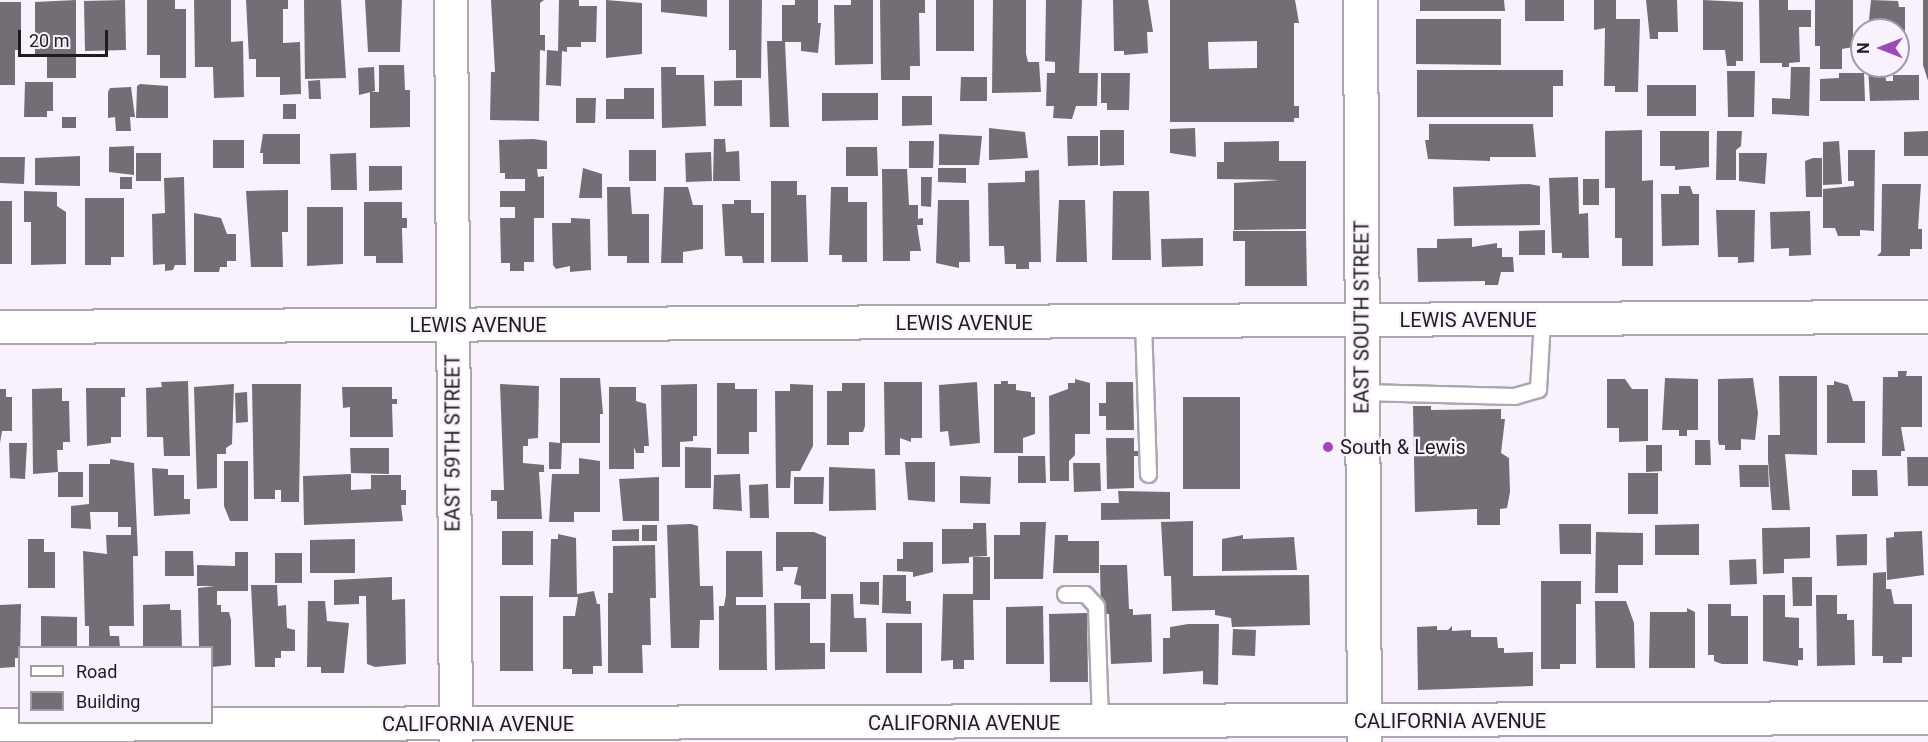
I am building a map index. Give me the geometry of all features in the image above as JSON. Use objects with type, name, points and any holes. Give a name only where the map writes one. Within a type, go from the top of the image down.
[{"type":"main road","name":"EAST SOUTH STREET","points":[[1360,0],[1364,731]]},
{"type":"street","name":"EAST 59TH STREET","points":[[451,0],[455,733]]},
{"type":"street","name":"LEWIS AVENUE","points":[[0,327],[1928,317]]},
{"type":"street","name":"CALIFORNIA AVENUE","points":[[0,725],[455,733],[1100,722],[1364,731],[1928,718]]},
{"type":"lane","points":[[1362,392],[1514,396],[1538,388],[1542,319]]},
{"type":"lane","points":[[1143,322],[1148,474]]},
{"type":"lane","points":[[1065,594],[1084,594],[1096,606],[1100,722]]},
{"type":"building","points":[[76,0],[76,78],[47,78],[47,55],[35,55],[35,2]]},
{"type":"building","points":[[125,0],[126,50],[85,51],[84,1]]},
{"type":"building","points":[[147,0],[175,0],[175,9],[186,9],[186,78],[160,78],[160,55],[147,55]]},
{"type":"building","points":[[194,0],[231,0],[231,42],[243,41],[244,97],[214,98],[213,67],[195,67]]},
{"type":"building","points":[[246,0],[288,0],[288,9],[283,9],[283,43],[300,42],[301,94],[280,95],[280,77],[256,77],[256,59],[249,59]]},
{"type":"building","points":[[304,0],[341,0],[346,78],[305,79]]},
{"type":"building","points":[[365,0],[402,0],[400,52],[368,52]]},
{"type":"building","points":[[491,0],[544,0],[540,3],[540,35],[545,35],[545,51],[540,50],[539,121],[490,120],[491,72],[495,72]]},
{"type":"building","points":[[559,0],[579,0],[579,6],[597,6],[596,42],[581,42],[581,47],[567,47],[567,52],[562,51],[561,86],[546,85],[547,50],[558,51]]},
{"type":"building","points":[[606,0],[642,3],[642,54],[606,58]]},
{"type":"building","points":[[661,0],[707,0],[707,17],[661,12]]},
{"type":"building","points":[[729,0],[762,0],[761,78],[736,78],[736,50],[729,50]]},
{"type":"building","points":[[795,0],[818,0],[818,23],[821,23],[818,53],[801,51],[801,42],[785,42],[789,127],[770,127],[767,41],[782,41],[782,5],[795,5]]},
{"type":"building","points":[[851,0],[873,0],[873,64],[835,65],[834,5],[851,5]]},
{"type":"building","points":[[880,0],[925,0],[925,13],[919,13],[920,66],[910,66],[910,80],[881,80]]},
{"type":"building","points":[[936,0],[974,0],[974,51],[936,51]]},
{"type":"building","points":[[993,0],[1026,0],[1026,54],[1028,62],[1039,62],[1041,92],[992,93]]},
{"type":"building","points":[[1046,0],[1082,0],[1079,73],[1098,73],[1097,106],[1076,106],[1072,119],[1053,118],[1054,106],[1046,106],[1047,73],[1055,73],[1055,62],[1045,61]]},
{"type":"building","points":[[1113,0],[1148,0],[1153,32],[1147,32],[1148,53],[1124,55],[1124,51],[1114,51]]},
{"type":"building","points":[[1170,0],[1295,0],[1299,23],[1294,23],[1294,106],[1299,106],[1299,118],[1294,118],[1294,122],[1170,122]],"holes":[[[1257,41],[1257,68],[1209,69],[1208,42]]]},
{"type":"building","points":[[1420,0],[1504,0],[1505,11],[1420,11]]},
{"type":"building","points":[[1525,0],[1564,0],[1564,21],[1525,21]]},
{"type":"building","points":[[1594,0],[1616,0],[1616,19],[1640,19],[1638,92],[1615,92],[1615,86],[1604,86],[1605,28],[1594,30]]},
{"type":"building","points":[[1646,0],[1677,0],[1678,32],[1658,32],[1658,39],[1650,39]]},
{"type":"building","points":[[1703,0],[1743,2],[1743,61],[1736,61],[1736,66],[1727,66],[1725,50],[1703,50]]},
{"type":"building","points":[[1759,0],[1788,0],[1788,10],[1811,10],[1811,27],[1799,27],[1800,62],[1789,63],[1789,67],[1782,67],[1782,63],[1760,63]]},
{"type":"building","points":[[1815,0],[1853,0],[1853,18],[1850,18],[1850,48],[1842,49],[1842,69],[1820,69],[1820,46],[1815,46]]},
{"type":"building","points":[[1871,0],[1898,1],[1899,7],[1905,7],[1905,18],[1869,18]]},
{"type":"building","points":[[1923,0],[1928,0],[1928,81],[1923,65]]},
{"type":"building","points":[[0,2],[21,2],[21,50],[15,50],[15,85],[0,85]]},
{"type":"building","points":[[1416,19],[1501,19],[1501,65],[1416,64]]},
{"type":"building","points":[[379,65],[404,65],[405,90],[410,90],[410,127],[370,128],[370,92],[379,92]]},
{"type":"building","points":[[374,67],[375,91],[359,95],[358,68]]},
{"type":"building","points":[[661,67],[676,67],[676,75],[704,75],[706,126],[662,128]]},
{"type":"building","points":[[1791,67],[1810,67],[1809,116],[1772,114],[1772,98],[1790,99]]},
{"type":"building","points":[[1417,70],[1563,70],[1563,86],[1553,86],[1553,117],[1417,117]]},
{"type":"building","points":[[1727,71],[1755,71],[1754,117],[1728,117]]},
{"type":"building","points":[[1101,73],[1130,73],[1129,110],[1107,110],[1107,103],[1101,103]]},
{"type":"building","points":[[1839,73],[1850,73],[1850,78],[1864,78],[1865,101],[1820,101],[1820,79],[1839,78]]},
{"type":"building","points":[[1910,75],[1919,75],[1919,100],[1870,101],[1869,78],[1886,78],[1886,81],[1893,81],[1893,78],[1910,78]]},
{"type":"building","points":[[961,77],[987,77],[987,101],[960,101]]},
{"type":"building","points":[[320,80],[321,99],[309,99],[308,81]]},
{"type":"building","points":[[742,80],[742,106],[714,106],[714,81]]},
{"type":"building","points":[[25,82],[53,82],[53,111],[47,111],[47,117],[24,117]]},
{"type":"building","points":[[140,84],[168,86],[168,118],[136,118],[137,86]]},
{"type":"building","points":[[1647,85],[1696,85],[1696,116],[1647,116]]},
{"type":"building","points":[[131,87],[135,117],[130,117],[131,131],[116,131],[115,117],[108,118],[108,92],[110,88]]},
{"type":"building","points":[[624,88],[654,88],[654,119],[606,119],[606,99],[624,99]]},
{"type":"building","points":[[822,93],[878,93],[878,120],[822,121]]},
{"type":"building","points":[[902,96],[932,96],[932,125],[902,126]]},
{"type":"building","points":[[576,98],[596,98],[595,123],[576,123]]},
{"type":"building","points":[[283,104],[296,104],[296,119],[283,119]]},
{"type":"building","points":[[62,117],[76,117],[76,128],[62,128]]},
{"type":"building","points":[[1429,124],[1533,124],[1536,157],[1490,157],[1490,161],[1428,159],[1425,140],[1429,140]]},
{"type":"building","points":[[989,128],[1025,132],[1028,158],[989,160]]},
{"type":"building","points":[[1195,128],[1196,157],[1170,153],[1170,129]]},
{"type":"building","points":[[1100,130],[1124,130],[1124,165],[1100,166]]},
{"type":"building","points":[[1642,130],[1642,181],[1653,180],[1653,266],[1622,266],[1622,238],[1615,238],[1615,188],[1605,188],[1605,131]]},
{"type":"building","points":[[1660,131],[1709,131],[1709,167],[1675,170],[1675,166],[1660,166]]},
{"type":"building","points":[[1717,131],[1742,131],[1741,146],[1736,150],[1736,180],[1716,180]]},
{"type":"building","points":[[1928,131],[1928,156],[1904,156],[1904,132]]},
{"type":"building","points":[[263,134],[300,134],[300,164],[263,164],[263,153],[260,153]]},
{"type":"building","points":[[939,134],[982,136],[979,165],[939,165]]},
{"type":"building","points":[[1067,136],[1098,136],[1098,165],[1068,166]]},
{"type":"building","points":[[714,139],[725,139],[726,152],[739,151],[740,181],[713,181]]},
{"type":"building","points":[[213,140],[244,140],[244,168],[213,168]]},
{"type":"building","points":[[499,140],[547,141],[547,169],[537,169],[538,177],[544,176],[544,218],[534,218],[534,262],[524,262],[524,271],[510,271],[510,263],[501,263],[500,218],[515,218],[515,207],[500,207],[500,191],[525,191],[525,179],[505,179],[505,173],[500,173]]},
{"type":"building","points":[[909,141],[934,141],[933,168],[909,168]]},
{"type":"building","points":[[1279,141],[1279,161],[1306,161],[1306,229],[1234,230],[1234,183],[1280,180],[1217,179],[1217,162],[1224,162],[1224,142]]},
{"type":"building","points":[[1839,141],[1842,184],[1823,185],[1823,142]]},
{"type":"building","points":[[134,146],[134,175],[109,172],[109,147]]},
{"type":"building","points":[[846,147],[877,147],[878,176],[846,176]]},
{"type":"building","points":[[629,150],[656,150],[656,181],[629,181]]},
{"type":"building","points":[[1848,150],[1875,150],[1874,231],[1860,230],[1860,236],[1838,236],[1835,228],[1823,228],[1823,189],[1854,186],[1854,181],[1848,181]]},
{"type":"building","points":[[711,152],[712,181],[686,182],[685,153]]},
{"type":"building","points":[[136,153],[161,153],[161,181],[136,181]]},
{"type":"building","points":[[356,153],[357,190],[331,190],[330,154]]},
{"type":"building","points":[[1739,153],[1767,153],[1765,184],[1739,181]]},
{"type":"building","points":[[80,156],[80,186],[35,185],[35,158]]},
{"type":"building","points":[[0,157],[25,157],[24,184],[0,183]]},
{"type":"building","points":[[1822,158],[1822,197],[1806,197],[1805,161]]},
{"type":"building","points":[[369,166],[402,166],[402,190],[369,191]]},
{"type":"building","points":[[583,168],[602,174],[602,198],[579,198]]},
{"type":"building","points":[[938,168],[966,168],[966,183],[938,182]]},
{"type":"building","points":[[882,169],[907,169],[909,205],[918,205],[918,219],[923,218],[923,225],[917,225],[921,251],[910,251],[910,261],[883,261]]},
{"type":"building","points":[[1039,170],[1041,262],[1029,262],[1029,269],[1016,269],[1016,264],[1005,264],[1004,246],[989,246],[988,183],[1025,182],[1025,171]]},
{"type":"building","points":[[120,177],[132,177],[132,189],[120,189]]},
{"type":"building","points":[[184,177],[186,265],[175,265],[173,270],[165,271],[165,264],[153,265],[152,214],[165,213],[164,178]]},
{"type":"building","points":[[921,177],[932,177],[931,207],[921,206]]},
{"type":"building","points":[[1578,177],[1579,214],[1588,213],[1589,258],[1562,258],[1562,253],[1552,253],[1549,178]]},
{"type":"building","points":[[1583,179],[1599,179],[1599,205],[1583,205]]},
{"type":"building","points":[[771,181],[797,181],[797,195],[806,195],[808,262],[771,262]]},
{"type":"building","points":[[1529,184],[1540,186],[1540,225],[1454,226],[1453,187]]},
{"type":"building","points":[[1882,184],[1921,184],[1918,229],[1922,229],[1922,249],[1910,249],[1910,256],[1877,256],[1881,252]]},
{"type":"building","points":[[1679,186],[1690,186],[1693,194],[1699,194],[1699,245],[1662,246],[1661,194],[1679,194]]},
{"type":"building","points":[[607,187],[630,187],[632,214],[649,214],[649,263],[627,263],[627,256],[608,256]]},
{"type":"building","points":[[664,187],[688,187],[693,205],[703,205],[703,249],[683,252],[683,263],[661,263]]},
{"type":"building","points":[[831,187],[848,187],[848,202],[867,202],[867,262],[842,262],[842,255],[829,255]]},
{"type":"building","points":[[288,190],[288,232],[282,232],[283,267],[251,267],[246,191]]},
{"type":"building","points":[[24,191],[57,192],[57,206],[66,212],[66,264],[31,265],[31,222],[24,222]]},
{"type":"building","points":[[1113,191],[1149,191],[1151,260],[1112,260]]},
{"type":"building","points":[[85,198],[124,198],[124,257],[111,257],[111,265],[85,265]]},
{"type":"building","points":[[734,200],[751,200],[751,213],[764,213],[764,263],[743,263],[742,256],[725,256],[722,204],[734,204]]},
{"type":"building","points":[[938,200],[969,200],[970,262],[959,262],[959,268],[936,263]]},
{"type":"building","points":[[1059,200],[1085,200],[1087,262],[1056,262]]},
{"type":"building","points":[[0,201],[12,201],[12,264],[0,264]]},
{"type":"building","points":[[364,202],[402,202],[402,218],[407,218],[407,228],[402,228],[403,263],[376,263],[376,256],[364,256]]},
{"type":"building","points":[[307,207],[343,207],[343,264],[307,266]]},
{"type":"building","points":[[1716,210],[1755,210],[1754,262],[1738,263],[1738,257],[1718,257]]},
{"type":"building","points":[[1810,211],[1811,255],[1789,256],[1789,248],[1771,249],[1770,212]]},
{"type":"building","points":[[194,213],[221,218],[227,234],[236,234],[236,261],[227,261],[227,267],[220,267],[219,272],[194,272]]},
{"type":"building","points":[[571,218],[590,219],[591,270],[570,272],[570,266],[556,269],[553,265],[552,223],[571,223]]},
{"type":"building","points":[[1545,230],[1545,255],[1519,255],[1519,231]]},
{"type":"building","points":[[1233,231],[1306,231],[1307,286],[1245,286],[1245,241],[1233,241]]},
{"type":"building","points":[[1203,238],[1203,266],[1162,267],[1161,239]]},
{"type":"building","points":[[1472,238],[1472,247],[1497,243],[1497,248],[1502,248],[1502,257],[1513,257],[1514,272],[1501,272],[1498,285],[1485,285],[1485,281],[1418,282],[1417,248],[1437,248],[1437,239]]},
{"type":"building","points":[[1898,371],[1907,371],[1906,376],[1922,376],[1922,427],[1901,427],[1905,451],[1901,451],[1901,456],[1882,456],[1883,377],[1898,377]]},
{"type":"building","points":[[1779,376],[1817,376],[1817,455],[1785,454],[1790,510],[1772,510],[1768,435],[1780,435]]},
{"type":"building","points":[[560,378],[600,378],[603,414],[600,414],[600,443],[562,443],[561,469],[549,469],[549,442],[560,443]]},
{"type":"building","points":[[1665,378],[1698,379],[1698,430],[1687,430],[1687,436],[1679,436],[1679,430],[1662,430]]},
{"type":"building","points":[[1753,378],[1758,413],[1755,440],[1741,439],[1741,450],[1725,450],[1725,445],[1719,445],[1718,440],[1718,379]]},
{"type":"building","points":[[1075,379],[1090,383],[1090,434],[1075,434],[1075,455],[1069,461],[1069,481],[1050,481],[1049,396],[1068,389],[1068,383],[1075,383]]},
{"type":"building","points":[[1607,379],[1625,379],[1632,389],[1648,389],[1648,441],[1619,442],[1619,428],[1607,428]]},
{"type":"building","points":[[188,381],[190,456],[164,456],[163,437],[147,437],[146,388],[162,387],[161,382]]},
{"type":"building","points":[[1001,381],[1016,384],[1016,390],[1031,392],[1031,397],[1035,397],[1035,434],[1023,438],[1023,453],[994,453],[994,384],[1001,384]]},
{"type":"building","points":[[1834,381],[1848,385],[1853,401],[1865,401],[1865,443],[1827,443],[1827,385],[1834,385]]},
{"type":"building","points":[[884,382],[922,382],[922,438],[911,438],[911,442],[900,438],[900,455],[885,455]]},
{"type":"building","points":[[977,382],[980,443],[950,446],[948,431],[940,432],[939,385]]},
{"type":"building","points":[[1106,382],[1133,382],[1134,430],[1106,430],[1106,416],[1099,416],[1099,403],[1106,403]]},
{"type":"building","points":[[717,383],[735,383],[735,389],[757,389],[757,432],[749,432],[749,454],[717,454]]},
{"type":"building","points":[[842,383],[865,383],[865,426],[863,432],[849,432],[849,445],[827,445],[827,391],[842,391]]},
{"type":"building","points":[[234,384],[232,444],[226,448],[226,454],[217,454],[217,488],[197,489],[194,387]]},
{"type":"building","points":[[252,384],[301,384],[299,502],[281,502],[281,490],[275,490],[275,499],[254,499]]},
{"type":"building","points":[[500,384],[539,386],[538,438],[528,439],[528,446],[523,446],[523,463],[544,465],[544,472],[539,472],[542,519],[497,519],[497,501],[491,501],[491,490],[504,490]]},
{"type":"building","points":[[697,384],[697,436],[693,436],[693,441],[680,442],[680,467],[662,467],[661,385]]},
{"type":"building","points":[[790,384],[813,385],[813,446],[800,471],[791,471],[790,488],[776,488],[775,391],[790,391]]},
{"type":"building","points":[[342,387],[392,387],[392,399],[397,399],[397,404],[392,404],[393,437],[350,437],[350,407],[343,408]]},
{"type":"building","points":[[609,387],[636,387],[636,401],[646,404],[649,446],[644,446],[644,453],[636,453],[634,447],[634,469],[609,469]]},
{"type":"building","points":[[62,388],[62,401],[69,401],[70,442],[63,442],[63,450],[57,450],[58,472],[33,474],[32,389]]},
{"type":"building","points":[[86,388],[125,388],[125,397],[121,397],[121,437],[111,437],[111,443],[87,446]]},
{"type":"building","points":[[0,389],[6,389],[6,397],[12,397],[12,431],[2,431],[0,443]]},
{"type":"building","points":[[247,392],[248,422],[236,423],[235,393]]},
{"type":"building","points":[[1183,397],[1240,397],[1240,489],[1183,489]]},
{"type":"building","points":[[1413,406],[1431,406],[1431,410],[1501,409],[1501,419],[1505,419],[1501,453],[1509,458],[1510,492],[1507,508],[1500,509],[1500,525],[1477,525],[1477,509],[1415,512]]},
{"type":"building","points":[[1106,438],[1134,438],[1134,451],[1138,451],[1138,456],[1134,456],[1134,488],[1107,489]]},
{"type":"building","points":[[1695,440],[1710,440],[1711,465],[1695,465]]},
{"type":"building","points":[[9,443],[27,443],[25,479],[10,478]]},
{"type":"building","points":[[1646,445],[1662,445],[1662,471],[1646,472]]},
{"type":"building","points":[[685,447],[711,448],[711,488],[685,488]]},
{"type":"building","points":[[350,448],[389,448],[389,474],[351,473]]},
{"type":"building","points":[[1018,456],[1045,456],[1046,483],[1018,483]]},
{"type":"building","points":[[1907,457],[1928,457],[1928,486],[1908,486]]},
{"type":"building","points":[[579,458],[600,461],[600,512],[574,512],[574,522],[549,522],[552,474],[579,474]]},
{"type":"building","points":[[110,459],[134,463],[138,556],[133,556],[134,626],[109,626],[110,636],[119,636],[120,646],[89,646],[89,626],[85,626],[83,551],[107,554],[106,535],[131,535],[131,527],[118,527],[118,512],[90,512],[91,529],[71,528],[71,506],[89,504],[89,464],[110,464]]},
{"type":"building","points":[[224,461],[248,461],[248,521],[230,521],[224,506]]},
{"type":"building","points":[[905,462],[935,462],[935,502],[908,500]]},
{"type":"building","points":[[1073,463],[1100,463],[1101,491],[1074,492]]},
{"type":"building","points":[[1739,465],[1768,465],[1769,487],[1740,487]]},
{"type":"building","points":[[829,467],[875,469],[876,510],[829,511]]},
{"type":"building","points":[[152,468],[168,469],[168,475],[184,475],[184,499],[190,499],[190,514],[154,516]]},
{"type":"building","points":[[1852,470],[1877,470],[1878,496],[1852,496]]},
{"type":"building","points":[[58,472],[83,472],[83,497],[58,497]]},
{"type":"building","points":[[1628,473],[1658,473],[1658,514],[1628,514]]},
{"type":"building","points":[[351,474],[351,490],[371,489],[371,475],[401,475],[401,490],[406,490],[406,505],[401,505],[403,521],[304,525],[303,476]]},
{"type":"building","points":[[740,474],[742,511],[713,509],[714,475]]},
{"type":"building","points":[[960,476],[991,477],[990,504],[960,503]]},
{"type":"building","points":[[659,477],[659,521],[623,521],[619,479]]},
{"type":"building","points":[[794,477],[824,477],[823,504],[794,504]]},
{"type":"building","points":[[768,484],[769,518],[750,518],[749,485]]},
{"type":"building","points":[[1118,491],[1170,492],[1170,519],[1101,520],[1101,503],[1119,503]]},
{"type":"building","points":[[1193,521],[1193,576],[1309,575],[1310,625],[1232,627],[1231,618],[1215,615],[1215,610],[1172,611],[1171,576],[1164,576],[1161,522]]},
{"type":"building","points":[[1020,522],[1046,522],[1043,579],[994,579],[994,535],[1020,535]]},
{"type":"building","points":[[973,523],[986,523],[987,556],[969,557],[969,563],[942,564],[942,529],[973,529]]},
{"type":"building","points":[[1559,524],[1591,524],[1591,554],[1560,554]]},
{"type":"building","points":[[1699,524],[1699,555],[1655,555],[1655,525]]},
{"type":"building","points":[[642,525],[657,525],[657,541],[642,541]]},
{"type":"building","points":[[667,525],[698,526],[700,586],[713,586],[714,620],[700,620],[699,648],[671,648]]},
{"type":"building","points":[[1810,527],[1810,558],[1784,559],[1784,573],[1763,574],[1762,528]]},
{"type":"building","points":[[639,529],[639,541],[612,541],[612,530]]},
{"type":"building","points":[[502,531],[533,531],[533,565],[502,565]]},
{"type":"building","points":[[1922,531],[1924,575],[1887,580],[1886,538],[1894,537],[1894,532]]},
{"type":"building","points":[[776,532],[814,532],[826,537],[826,599],[801,599],[801,586],[794,584],[798,567],[783,567],[783,571],[776,571]]},
{"type":"building","points":[[1596,532],[1643,533],[1643,565],[1618,565],[1618,593],[1595,593]]},
{"type":"building","points":[[558,534],[576,538],[577,594],[594,591],[597,604],[600,604],[602,666],[593,666],[593,674],[572,674],[572,669],[563,669],[563,616],[575,616],[578,597],[549,597],[551,539],[558,539]]},
{"type":"building","points":[[1867,534],[1867,565],[1837,566],[1836,535]]},
{"type":"building","points":[[1055,535],[1068,535],[1068,541],[1099,541],[1099,573],[1053,573]]},
{"type":"building","points":[[1243,535],[1243,539],[1294,537],[1297,570],[1222,571],[1222,539]]},
{"type":"building","points":[[28,539],[44,539],[44,552],[55,552],[55,588],[28,588]]},
{"type":"building","points":[[355,539],[355,573],[310,573],[310,540]]},
{"type":"building","points":[[903,542],[933,542],[933,572],[913,577],[913,572],[897,571],[897,559],[903,559]]},
{"type":"building","points":[[655,545],[656,598],[650,598],[651,645],[642,645],[643,673],[608,673],[608,593],[613,593],[613,546]]},
{"type":"building","points":[[165,551],[193,551],[194,576],[165,576]]},
{"type":"building","points":[[726,551],[762,551],[763,597],[736,597],[736,605],[766,605],[767,670],[719,670],[719,606],[724,606],[726,595]]},
{"type":"building","points":[[235,552],[248,552],[248,591],[217,591],[217,605],[221,605],[221,612],[229,612],[231,620],[231,665],[213,667],[213,646],[199,646],[198,588],[215,586],[197,586],[197,565],[235,566]]},
{"type":"building","points":[[275,553],[302,553],[302,583],[275,583]]},
{"type":"building","points":[[973,557],[990,557],[990,600],[973,600],[974,660],[964,660],[964,669],[953,669],[953,660],[941,661],[943,594],[973,594]]},
{"type":"building","points":[[1756,559],[1757,584],[1730,585],[1729,560]]},
{"type":"building","points":[[1100,565],[1127,565],[1129,609],[1133,609],[1133,615],[1151,614],[1152,662],[1111,664],[1109,614],[1101,614]]},
{"type":"building","points":[[1886,572],[1886,589],[1891,589],[1894,604],[1912,604],[1912,657],[1902,657],[1902,663],[1883,663],[1883,656],[1872,656],[1873,573]]},
{"type":"building","points":[[883,575],[906,575],[906,601],[911,601],[911,614],[882,613]]},
{"type":"building","points":[[392,577],[392,600],[405,599],[406,664],[375,667],[367,664],[366,596],[359,596],[359,604],[334,605],[334,580]]},
{"type":"building","points":[[1792,577],[1812,577],[1812,606],[1793,606]]},
{"type":"building","points":[[1541,581],[1581,581],[1581,604],[1576,604],[1576,664],[1560,664],[1560,669],[1541,669]]},
{"type":"building","points":[[860,582],[879,582],[879,605],[860,604]]},
{"type":"building","points":[[251,585],[277,585],[278,606],[286,605],[287,628],[295,630],[295,651],[281,651],[281,658],[275,658],[275,667],[255,667]]},
{"type":"building","points":[[831,594],[853,594],[854,618],[866,618],[867,652],[830,652]]},
{"type":"building","points":[[1763,595],[1785,595],[1785,617],[1799,618],[1799,648],[1803,648],[1803,660],[1798,660],[1798,666],[1763,661]]},
{"type":"building","points":[[1816,595],[1837,595],[1837,614],[1847,614],[1847,620],[1854,620],[1855,665],[1817,666]]},
{"type":"building","points":[[500,596],[533,596],[533,671],[500,671]]},
{"type":"building","points":[[308,601],[325,601],[327,621],[349,623],[344,673],[321,673],[321,667],[307,667]]},
{"type":"building","points":[[1595,601],[1626,601],[1634,623],[1635,668],[1596,668]]},
{"type":"building","points":[[774,603],[810,603],[810,643],[825,643],[825,669],[775,670]]},
{"type":"building","points":[[21,604],[20,646],[18,646],[18,658],[15,658],[15,667],[0,668],[0,605]]},
{"type":"building","points":[[170,604],[170,610],[181,610],[182,646],[143,646],[143,605]]},
{"type":"building","points":[[1708,604],[1731,604],[1731,616],[1748,616],[1748,664],[1722,664],[1714,661],[1714,655],[1708,655]]},
{"type":"building","points":[[1043,606],[1044,664],[1006,664],[1006,607]]},
{"type":"building","points":[[1687,608],[1695,612],[1695,668],[1649,668],[1650,612],[1687,612]]},
{"type":"building","points":[[1087,613],[1088,682],[1050,682],[1049,614]]},
{"type":"building","points":[[41,616],[77,617],[77,646],[41,646]]},
{"type":"building","points":[[886,623],[922,623],[922,673],[886,673]]},
{"type":"building","points":[[1188,624],[1219,624],[1218,685],[1203,684],[1203,671],[1163,674],[1163,638],[1170,638],[1170,627]]},
{"type":"building","points":[[1437,626],[1437,630],[1448,630],[1452,626],[1452,631],[1471,630],[1471,637],[1497,637],[1498,648],[1504,648],[1504,653],[1533,652],[1533,686],[1418,690],[1417,627]]},
{"type":"building","points":[[1233,629],[1256,630],[1255,656],[1232,655]]},
{"type":"place","name":"South & Lewis","points":[[1328,447]]}]
